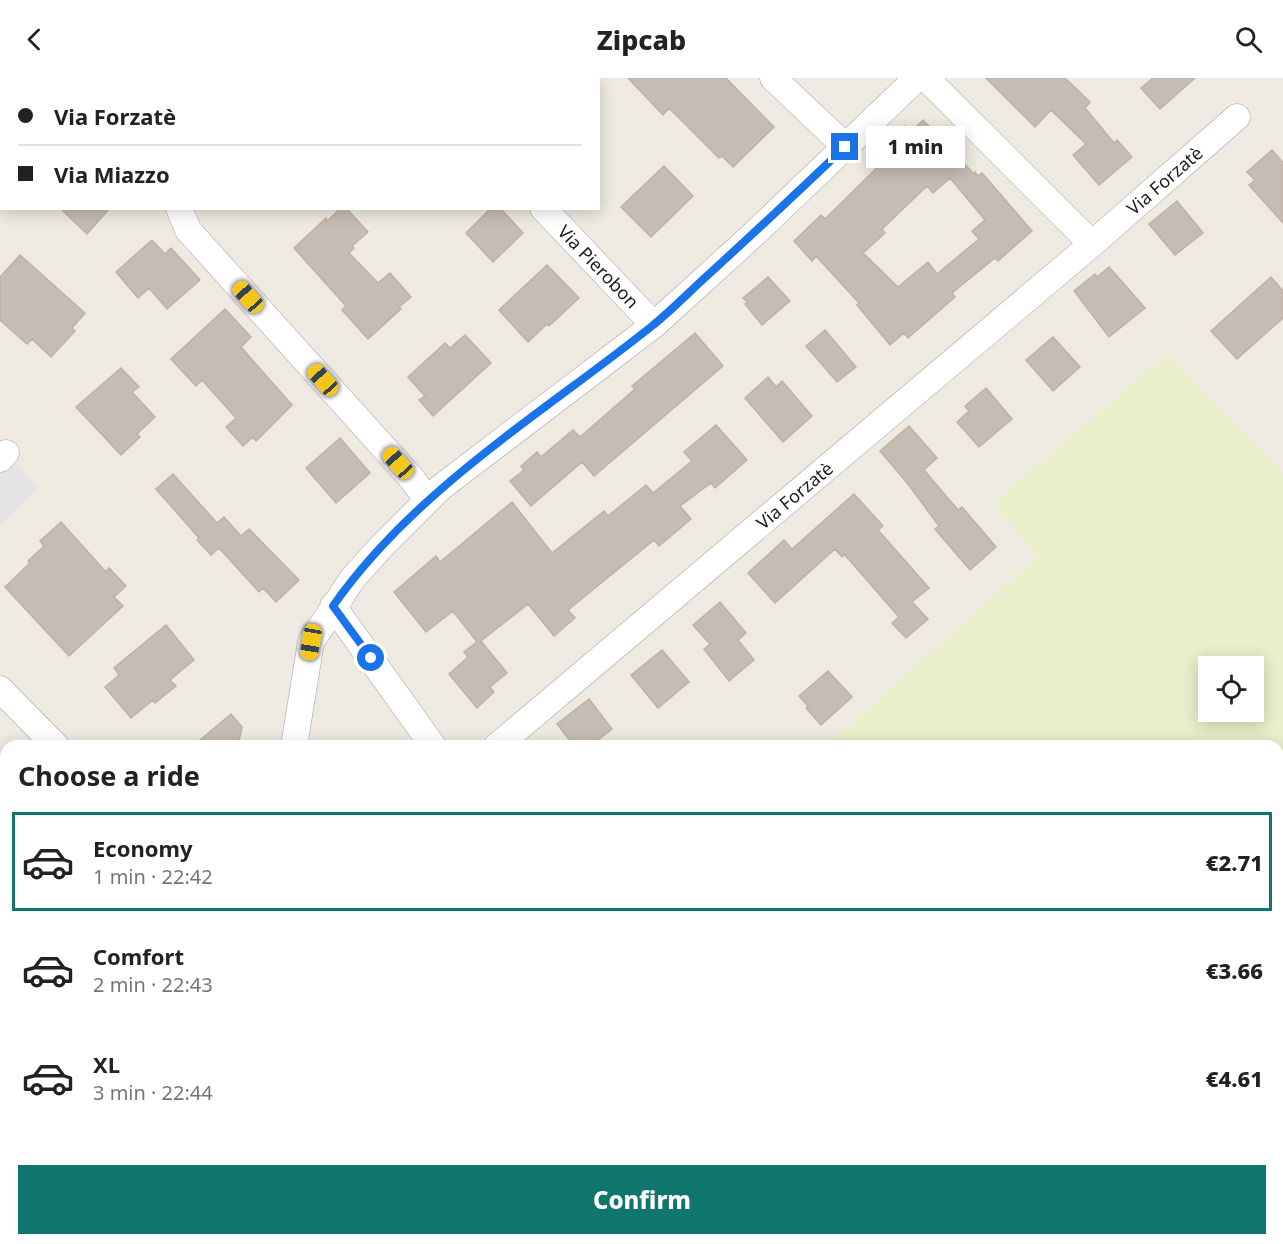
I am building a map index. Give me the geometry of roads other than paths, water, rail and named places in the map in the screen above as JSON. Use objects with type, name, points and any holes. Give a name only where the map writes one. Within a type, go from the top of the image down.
[{"type":"street","points":[[773,78],[845,147]]},
{"type":"street","points":[[295,740],[311,642],[333,606],[354,578],[427,500],[654,325],[755,233],[917,78]]},
{"type":"street","points":[[926,78],[1092,244]]},
{"type":"street","name":"Via Forzatè","points":[[504,740],[1092,244],[1237,117]]},
{"type":"street","points":[[180,210],[188,230],[413,480],[427,500]]},
{"type":"street","name":"Via Pierobon","points":[[545,210],[654,325]]},
{"type":"street","points":[[333,606],[429,740]]},
{"type":"street","points":[[0,688],[50,740]]}]
